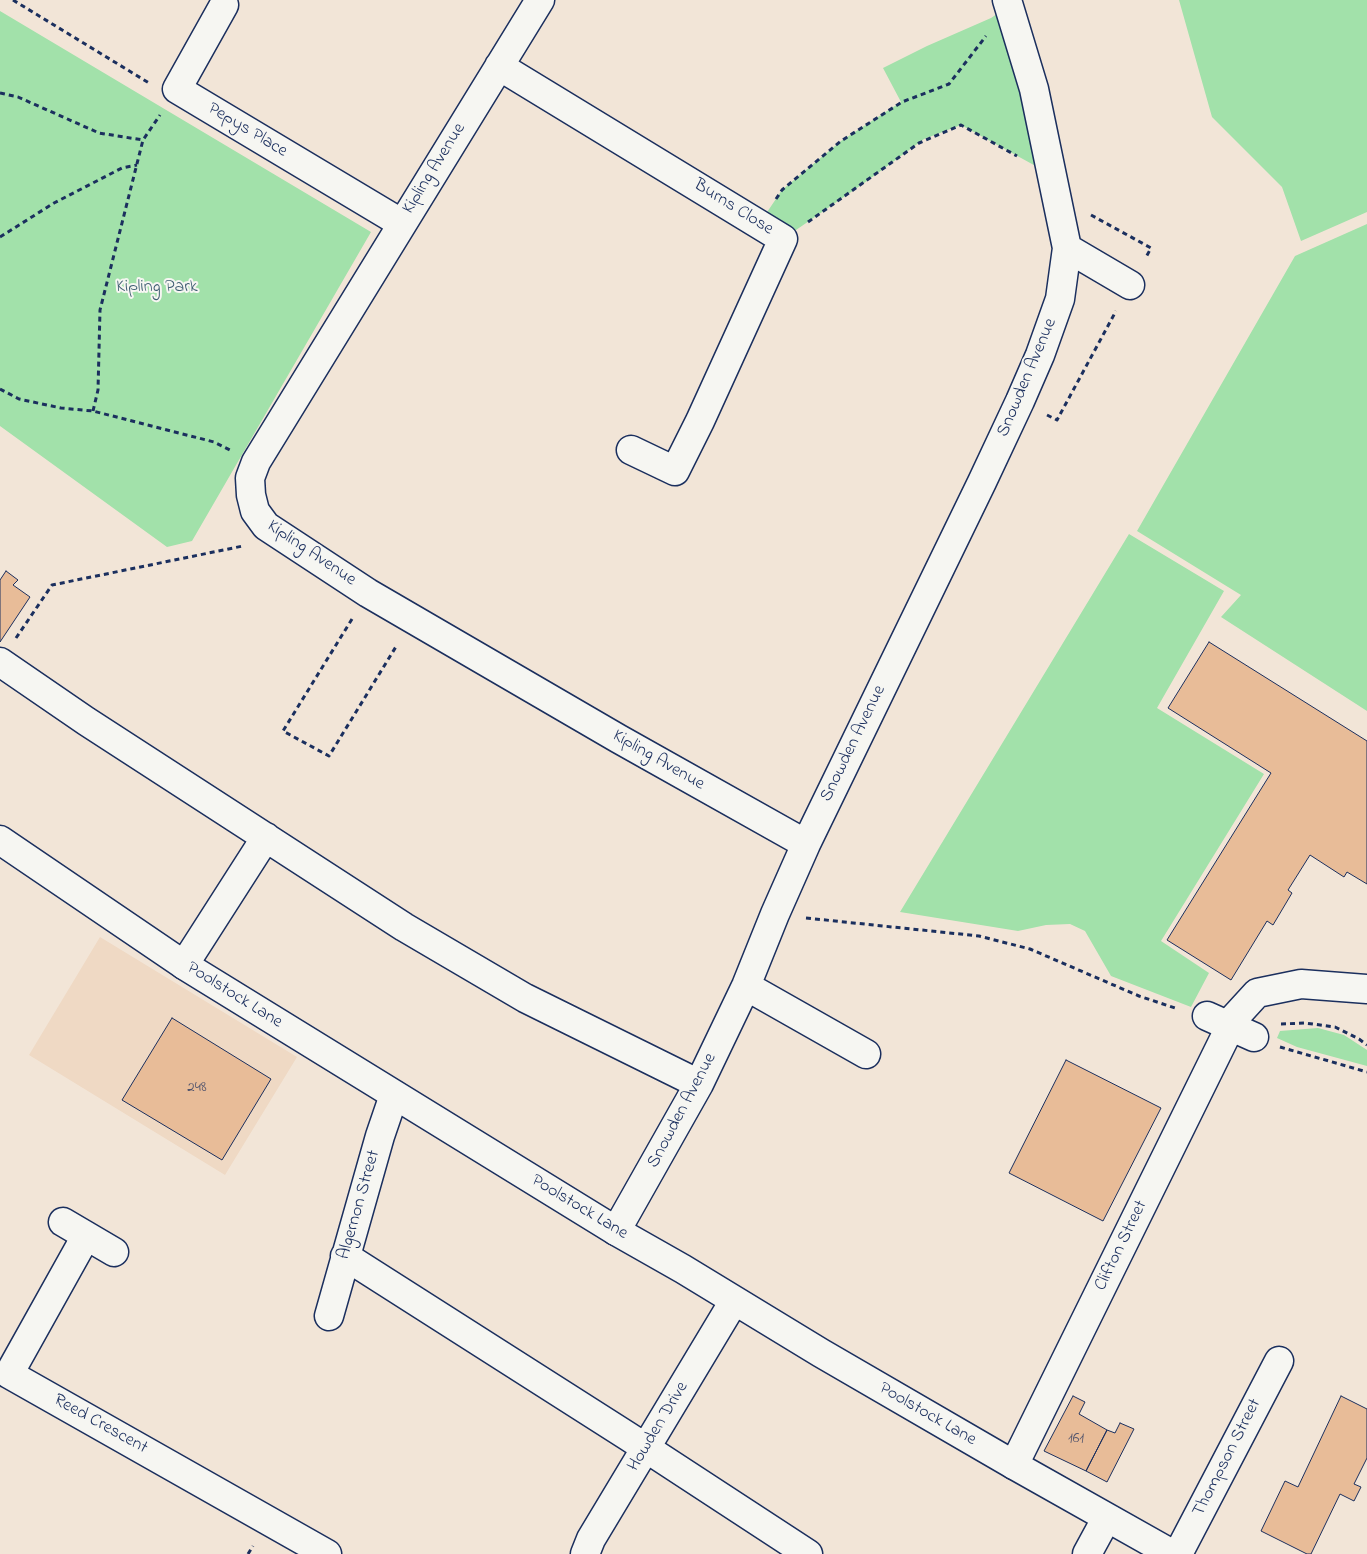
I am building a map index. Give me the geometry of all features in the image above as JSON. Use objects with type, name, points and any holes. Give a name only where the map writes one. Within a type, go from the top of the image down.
[{"type":"street","name":"Kipling Avenue","points":[[540,0],[401,223],[256,462],[250,478],[251,495],[255,511],[266,526],[282,538],[368,593],[619,739],[806,844]]},
{"type":"street","name":"Snowden Avenue","points":[[616,1231],[699,1084],[746,986],[806,844],[1020,401],[1040,355],[1060,299],[1067,248],[1034,89],[1008,3]]},
{"type":"street","points":[[177,89],[224,5]]},
{"type":"street","name":"Burns Close","points":[[499,66],[783,239],[700,421],[675,471],[631,450]]},
{"type":"street","name":"Pepys Place","points":[[177,89],[401,223]]},
{"type":"street","points":[[1067,248],[1130,285]]},
{"type":"street","points":[[0,662],[86,721],[404,927],[525,998],[699,1084]]},
{"type":"street","points":[[184,965],[266,837]]},
{"type":"street","name":"Poolstock Lane","points":[[0,840],[184,965],[616,1231],[684,1269],[1014,1465],[1172,1554]]},
{"type":"street","name":"Clifton Street","points":[[1014,1465],[1235,1017],[1257,993],[1302,984],[1367,989]]},
{"type":"street","points":[[746,986],[866,1054]]},
{"type":"street","name":"Algernon Street","points":[[329,1316],[345,1256],[394,1095]]},
{"type":"street","points":[[62,1222],[114,1252]]},
{"type":"street","name":"Reed Crescent","points":[[86,1236],[9,1374],[328,1554]]},
{"type":"street","points":[[345,1256],[808,1554]]},
{"type":"street","name":"Howden Drive","points":[[584,1554],[591,1539],[734,1300]]},
{"type":"street","name":"Thompson Street","points":[[1178,1554],[1278,1361]]},
{"type":"street","points":[[1087,1554],[1106,1518]]},
{"type":"path","points":[[13,0],[148,83],[177,89],[143,140],[100,310],[98,390],[93,410]]},
{"type":"path","points":[[759,224],[782,190],[841,141],[902,102],[950,84],[1008,3]]},
{"type":"path","points":[[0,93],[18,97],[99,133],[143,140]]},
{"type":"path","points":[[783,239],[867,182],[919,143],[961,125],[1151,248],[1057,420],[1020,401]]},
{"type":"path","points":[[0,237],[54,203],[122,168],[137,165]]},
{"type":"path","points":[[0,389],[19,399],[61,408],[93,410],[214,442],[256,462]]},
{"type":"path","points":[[0,662],[52,585],[282,538]]},
{"type":"path","points":[[368,593],[283,731],[329,756],[413,619]]},
{"type":"path","points":[[775,914],[979,936],[1030,949],[1139,996],[1231,1027],[1290,1051],[1367,1072]]},
{"type":"path","points":[[1231,1027],[1305,1023],[1335,1027],[1360,1039],[1367,1045]]},
{"type":"shaded area","points":[[100,937],[297,1057],[225,1175],[29,1055]]},
{"type":"green space","points":[[1179,0],[1367,0],[1367,212],[1301,241],[1282,187],[1212,117]]},
{"type":"green space","points":[[1009,6],[1052,175],[961,125],[924,139],[783,239],[759,224],[782,190],[841,141],[901,102],[883,68],[991,18]]},
{"type":"green space","name":"Kipling Park","points":[[0,11],[371,232],[192,541],[167,547],[0,426]]},
{"type":"green space","points":[[1367,224],[1367,711],[1221,617],[1241,595],[1137,531],[1295,256]]},
{"type":"green space","points":[[1129,534],[1224,591],[1157,708],[1264,774],[1161,941],[1209,973],[1191,1007],[1111,976],[1085,931],[1070,924],[1046,925],[1018,931],[900,912]]},
{"type":"green space","points":[[1318,1028],[1344,1035],[1367,1050],[1367,1066],[1297,1047],[1277,1038],[1280,1031]]},
{"type":"building","points":[[6,571],[18,580],[13,585],[30,597],[0,642],[0,580]]},
{"type":"building","points":[[1209,642],[1367,741],[1367,884],[1347,872],[1344,877],[1310,855],[1288,890],[1292,893],[1273,925],[1267,921],[1231,980],[1167,940],[1271,773],[1168,708]]},
{"type":"building","points":[[172,1018],[271,1079],[222,1160],[122,1100]]},
{"type":"building","points":[[1066,1060],[1161,1108],[1103,1221],[1009,1173]]},
{"type":"building","points":[[1073,1396],[1085,1402],[1079,1414],[1107,1430],[1086,1471],[1044,1451]]},
{"type":"building","points":[[1341,1396],[1367,1409],[1367,1458],[1354,1484],[1361,1487],[1354,1501],[1340,1494],[1311,1554],[1307,1554],[1261,1531],[1285,1481],[1298,1487]]},
{"type":"building","points":[[1120,1423],[1134,1429],[1107,1482],[1086,1471],[1107,1430],[1115,1433]]}]
